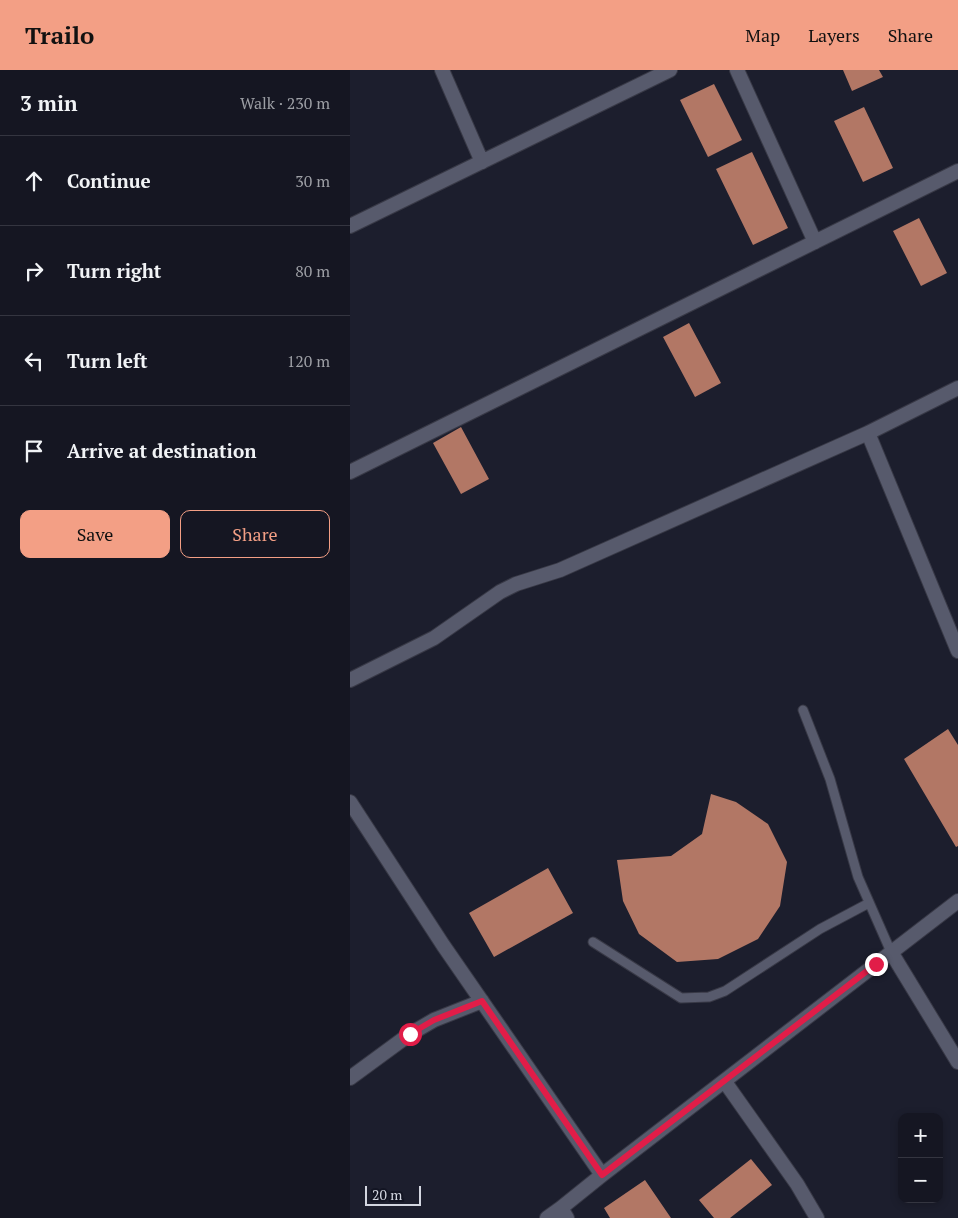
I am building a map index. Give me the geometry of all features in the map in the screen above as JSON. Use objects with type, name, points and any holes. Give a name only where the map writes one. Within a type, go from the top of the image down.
[{"type":"street","points":[[442,70],[482,162]]},
{"type":"street","points":[[350,226],[670,70]]},
{"type":"street","points":[[737,70],[815,242]]},
{"type":"street","points":[[350,472],[958,171]]},
{"type":"street","points":[[350,680],[434,638],[500,592],[516,584],[560,570],[868,433],[958,388]]},
{"type":"street","points":[[868,433],[958,651]]},
{"type":"street","points":[[350,802],[482,1001],[602,1175]]},
{"type":"street","points":[[547,1218],[564,1213],[602,1175],[958,901]]},
{"type":"street","points":[[891,952],[958,1062]]},
{"type":"street","points":[[350,1078],[410,1034],[434,1020],[482,1001]]},
{"type":"street","points":[[725,1082],[797,1184],[817,1218]]},
{"type":"lane","points":[[802,710],[830,779],[858,877],[891,952]]},
{"type":"lane","points":[[592,942],[681,998],[708,998],[725,991],[820,929],[869,903]]},
{"type":"building","points":[[843,70],[879,70],[883,77],[852,91]]},
{"type":"building","points":[[714,84],[742,140],[708,157],[680,100]]},
{"type":"building","points":[[864,107],[893,168],[863,182],[834,121]]},
{"type":"building","points":[[752,152],[788,228],[753,245],[716,169]]},
{"type":"building","points":[[919,218],[947,273],[921,286],[893,231]]},
{"type":"building","points":[[689,323],[721,383],[695,397],[663,337]]},
{"type":"building","points":[[461,427],[489,479],[461,494],[433,443]]},
{"type":"building","points":[[948,729],[958,745],[958,846],[956,847],[904,759]]},
{"type":"building","points":[[711,794],[736,802],[768,824],[787,862],[780,906],[758,939],[718,959],[677,962],[639,934],[623,901],[617,860],[671,856],[702,834]]},
{"type":"building","points":[[548,868],[573,913],[494,957],[469,913]]},
{"type":"building","points":[[751,1159],[772,1185],[730,1218],[714,1218],[699,1200]]},
{"type":"building","points":[[645,1180],[671,1218],[610,1218],[604,1208]]},
{"type":"route","points":[[410,1034],[434,1020],[482,1001],[602,1175],[876,964]]}]
